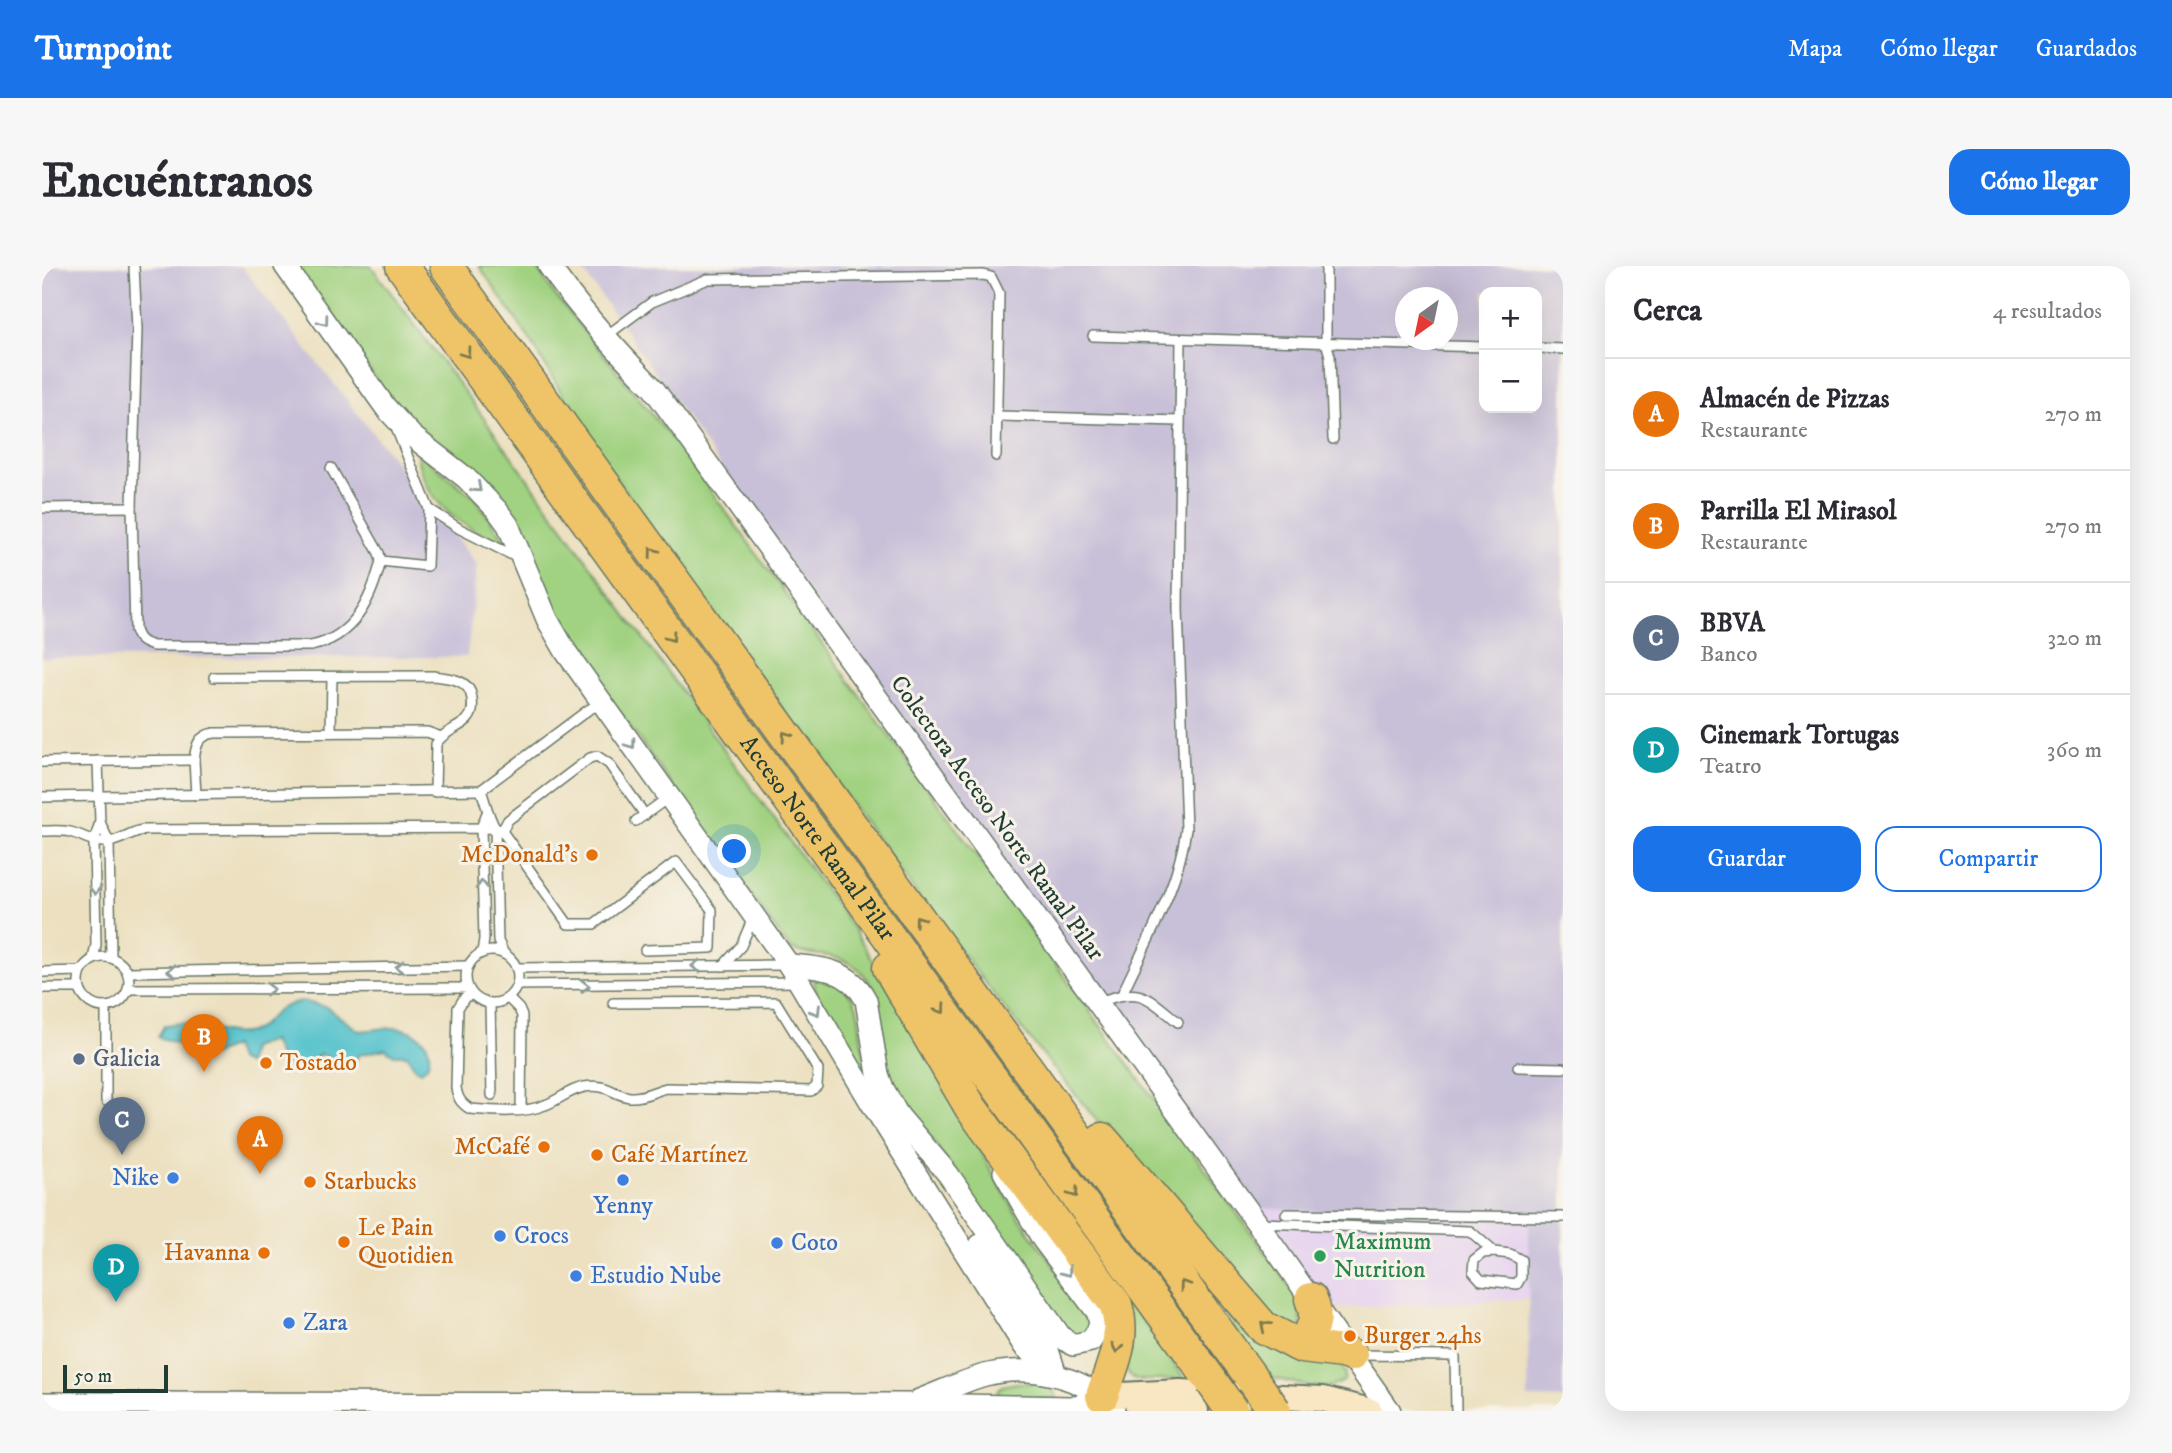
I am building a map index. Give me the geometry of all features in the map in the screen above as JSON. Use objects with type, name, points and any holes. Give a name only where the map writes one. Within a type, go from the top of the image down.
[{"type":"highway","points":[[397,266],[426,298]]},
{"type":"highway","name":"Acceso Norte Ramal Pilar","points":[[402,266],[1233,1411]]},
{"type":"highway","name":"Acceso Norte Ramal Pilar","points":[[446,266],[1275,1411]]},
{"type":"highway","points":[[468,266],[520,336],[561,426]]},
{"type":"highway","points":[[800,815],[971,1108],[1116,1305],[1121,1322],[1120,1341],[1108,1404]]},
{"type":"highway","points":[[959,976],[1033,1056],[1263,1327],[1296,1344],[1351,1355]]},
{"type":"highway","points":[[1296,1344],[1312,1331],[1315,1309],[1311,1299]]},
{"type":"main road","points":[[1108,1404],[1180,1392],[1323,1399],[1370,1411]]},
{"type":"main road","points":[[1108,1404],[1135,1411]]},
{"type":"main road","points":[[1108,1404],[1196,1411]]},
{"type":"street","points":[[285,266],[386,408],[412,436],[486,496],[508,525],[555,635],[794,974],[1024,1346],[1056,1375],[1108,1404]]},
{"type":"street","name":"Colectora Acceso Norte Ramal Pilar","points":[[549,266],[568,294],[604,337],[653,388],[1390,1411]]},
{"type":"street","points":[[794,974],[830,969],[848,979],[862,992],[866,1000],[878,1074],[883,1088],[932,1173],[1046,1344],[1056,1375]]},
{"type":"street","points":[[898,1115],[948,1174],[1061,1337],[1073,1345],[1091,1341],[1101,1326],[1098,1313],[1026,1214],[971,1108]]},
{"type":"street","points":[[910,1404],[984,1376],[1008,1372],[1056,1375]]},
{"type":"street","points":[[991,1407],[990,1390],[1000,1377],[1008,1372]]},
{"type":"street","points":[[42,1403],[910,1404],[991,1407],[1108,1404]]},
{"type":"lane","points":[[134,266],[136,329],[132,507],[135,629],[138,637],[153,646],[311,646],[325,643],[345,630],[364,608],[375,584],[381,561],[331,468]]},
{"type":"lane","points":[[1326,266],[1326,342],[1331,356],[1333,439]]},
{"type":"lane","points":[[604,337],[652,302],[708,279],[992,277],[999,292],[996,456]]},
{"type":"lane","points":[[1093,336],[1479,346]]},
{"type":"lane","points":[[1123,992],[1175,878],[1183,856],[1186,829],[1178,609],[1181,338]]},
{"type":"lane","points":[[1542,348],[1563,349]]},
{"type":"lane","points":[[381,561],[427,566],[429,509],[386,408]]},
{"type":"lane","points":[[998,416],[1179,421]]},
{"type":"lane","points":[[42,508],[132,507]]},
{"type":"lane","points":[[429,509],[460,529],[524,562]]},
{"type":"lane","points":[[214,677],[433,676],[464,683],[471,693],[471,715],[441,737],[434,749],[435,792]]},
{"type":"lane","points":[[331,733],[332,677]]},
{"type":"lane","points":[[42,797],[481,790],[601,703]]},
{"type":"lane","points":[[196,795],[194,760],[199,740],[214,733],[426,732],[441,737]]},
{"type":"lane","points":[[490,1004],[508,998],[517,985],[516,968],[504,954],[498,941],[499,830],[508,820],[590,758],[597,756],[609,764],[645,815]]},
{"type":"lane","points":[[42,762],[194,760]]},
{"type":"lane","points":[[93,959],[111,957],[124,965],[128,972],[129,989],[120,1002],[99,1007],[86,1000],[79,988],[81,971],[93,959],[96,945],[94,842],[100,822],[98,761]]},
{"type":"lane","points":[[481,790],[487,813],[481,828],[484,939],[482,953]]},
{"type":"lane","points":[[636,821],[669,797]]},
{"type":"lane","points":[[487,813],[568,924],[594,924],[676,862],[712,910],[711,948],[645,950]]},
{"type":"lane","points":[[100,822],[109,842],[111,957]]},
{"type":"lane","points":[[42,831],[69,832],[94,842],[109,842],[143,830],[499,830]]},
{"type":"lane","points":[[723,966],[741,946],[754,917]]},
{"type":"lane","points":[[470,991],[466,974],[468,966],[482,953],[489,951],[504,954]]},
{"type":"lane","points":[[128,972],[468,966]]},
{"type":"lane","points":[[611,966],[613,985]]},
{"type":"lane","points":[[516,968],[723,966],[794,974]]},
{"type":"lane","points":[[645,967],[645,985]]},
{"type":"lane","points":[[42,972],[81,971]]},
{"type":"lane","points":[[517,985],[645,985],[794,974]]},
{"type":"lane","points":[[42,988],[79,988]]},
{"type":"lane","points":[[129,989],[470,991],[490,1004]]},
{"type":"lane","points":[[470,991],[462,1001],[457,1017],[458,1098],[470,1109],[522,1110],[549,1104],[572,1090],[599,1086],[627,1097],[644,1097],[666,1088],[811,1091],[817,1086],[818,1070],[776,1002],[613,1003]]},
{"type":"lane","points":[[1097,1002],[1123,992],[1137,994],[1151,1000],[1178,1022]]},
{"type":"lane","points":[[508,998],[522,1016],[522,1110]]},
{"type":"lane","points":[[490,1004],[492,1095]]},
{"type":"lane","points":[[106,1007],[106,1101]]},
{"type":"lane","points":[[1518,1067],[1563,1068]]},
{"type":"lane","points":[[1286,1214],[1563,1217]]},
{"type":"lane","points":[[1257,1223],[1469,1231],[1494,1252],[1510,1254],[1521,1260],[1521,1278],[1517,1284],[1481,1280],[1473,1271],[1474,1260],[1483,1253],[1494,1252]]},
{"type":"lane","points":[[1351,1355],[1455,1356],[1456,1411]]},
{"type":"shaded area","points":[[42,266],[241,266],[477,565],[467,657],[42,658]]},
{"type":"shaded area","points":[[580,266],[1563,266],[1563,1399],[1528,1398],[1529,1222],[1255,1208],[1097,1002]]},
{"type":"shaded area","points":[[1255,1208],[1529,1222],[1529,1299],[1333,1308]]},
{"type":"green space","points":[[294,266],[371,266],[853,928],[960,1107],[988,1165],[1016,1213],[1092,1319],[1089,1333],[1070,1336],[894,1085],[887,1070],[878,1008],[868,980],[858,969],[843,960],[790,949],[562,632],[528,552],[434,443],[385,392]]},
{"type":"green space","points":[[479,266],[536,266],[551,290],[681,450],[1298,1297],[1302,1329],[1281,1329],[1117,1145],[1006,1010],[918,896],[591,444],[531,341]]},
{"type":"green space","points":[[417,452],[476,499],[508,545],[476,531],[448,512],[427,486],[420,470]]},
{"type":"green space","points":[[823,977],[837,984],[853,999],[859,1018],[865,1060],[878,1097],[822,1006],[814,980]]},
{"type":"green space","points":[[949,1048],[1185,1380],[1136,1380],[1130,1376]]},
{"type":"green space","points":[[1131,1187],[1217,1287],[1340,1364],[1345,1373],[1344,1381],[1318,1387],[1271,1378]]},
{"type":"green space","points":[[1044,1383],[1052,1387],[1058,1400],[1001,1398],[997,1394],[1002,1386]]},
{"type":"water","points":[[301,1001],[326,1007],[359,1031],[393,1028],[409,1030],[425,1043],[428,1049],[427,1066],[421,1071],[416,1069],[407,1055],[394,1055],[385,1049],[358,1055],[355,1064],[351,1066],[321,1054],[316,1057],[309,1073],[285,1070],[272,1041],[251,1048],[246,1064],[238,1060],[233,1046],[212,1056],[158,1037],[164,1026],[184,1023],[224,1032],[251,1032],[280,1009]]},
{"type":"place","name":"McDonald's","points":[[592,855]]},
{"type":"place","name":"Galicia","points":[[79,1059]]},
{"type":"place","name":"Tostado","points":[[266,1063]]},
{"type":"place","name":"Parrilla El Mirasol","points":[[204,1072]]},
{"type":"place","name":"McCafé","points":[[544,1147]]},
{"type":"place","name":"BBVA","points":[[122,1155]]},
{"type":"place","name":"Café Martínez","points":[[597,1155]]},
{"type":"place","name":"Almacén de Pizzas","points":[[260,1174]]},
{"type":"place","name":"Nike","points":[[173,1178]]},
{"type":"place","name":"Yenny","points":[[623,1180]]},
{"type":"place","name":"Starbucks","points":[[310,1182]]},
{"type":"place","name":"Crocs","points":[[500,1236]]},
{"type":"place","name":"Le Pain Quotidien","points":[[344,1242]]},
{"type":"place","name":"Coto","points":[[777,1243]]},
{"type":"place","name":"Havanna","points":[[264,1253]]},
{"type":"place","name":"Maximum Nutrition","points":[[1320,1256]]},
{"type":"place","name":"Estudio Nube","points":[[576,1276]]},
{"type":"place","name":"Cinemark Tortugas","points":[[116,1302]]},
{"type":"place","name":"Zara","points":[[289,1323]]},
{"type":"place","name":"Burger 24hs","points":[[1350,1336]]}]
